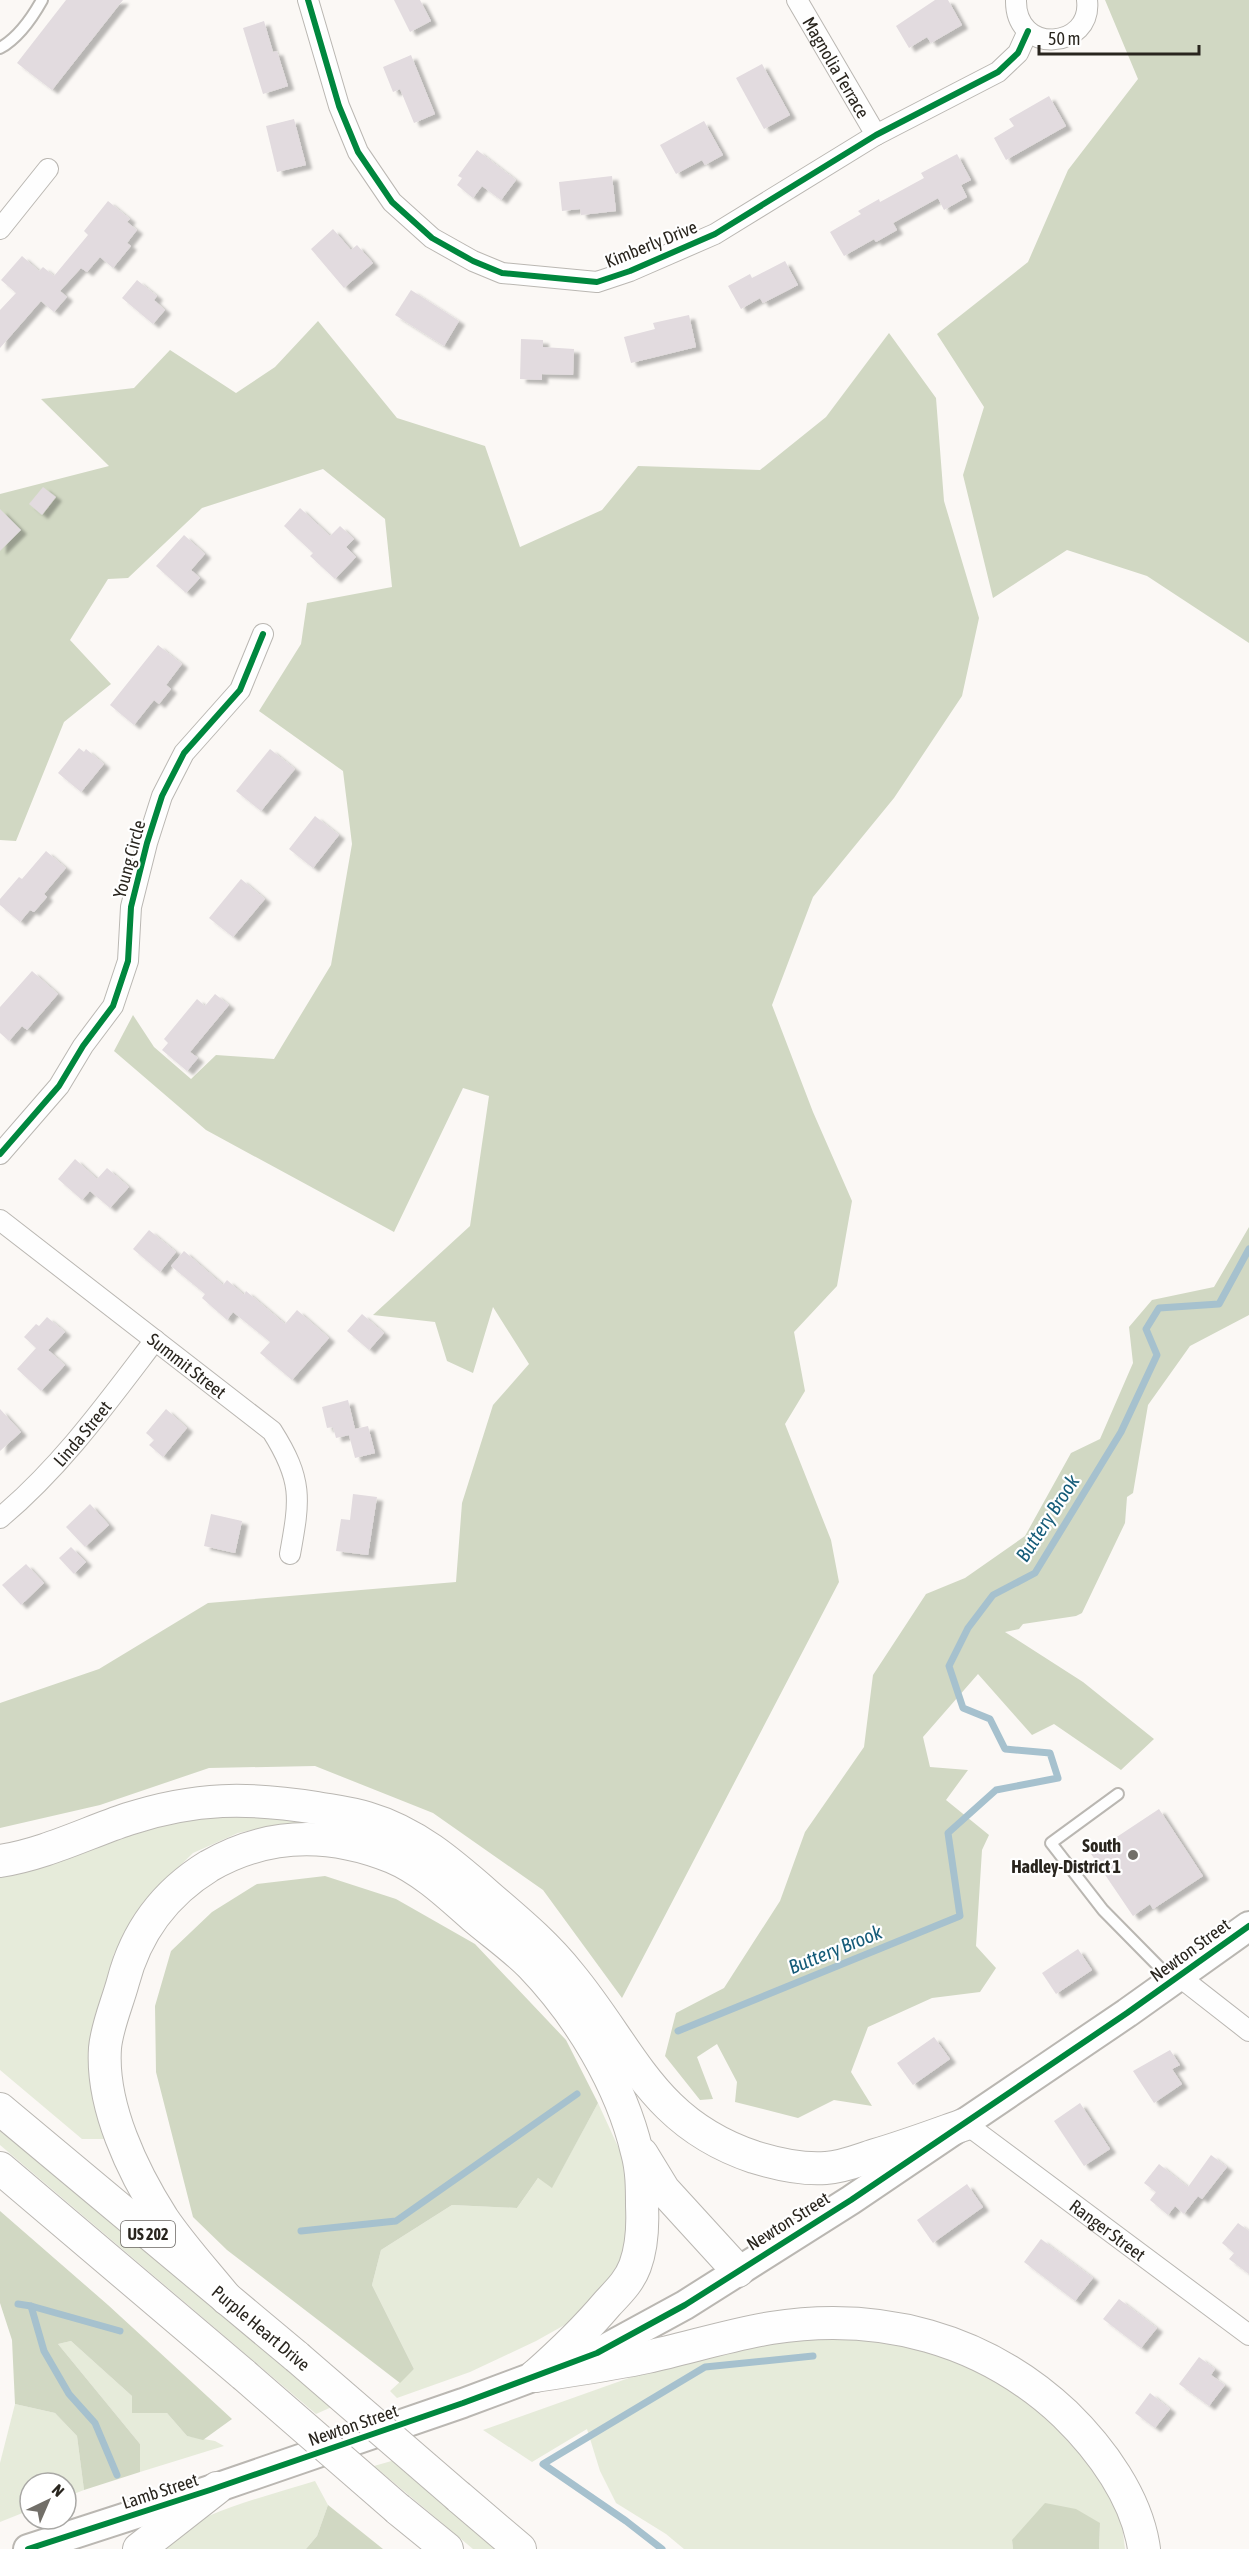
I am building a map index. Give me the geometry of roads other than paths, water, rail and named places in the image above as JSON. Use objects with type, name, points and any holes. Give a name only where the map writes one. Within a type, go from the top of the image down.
[{"type":"main road","points":[[0,1861],[51,1848],[143,1815],[216,1800],[247,1799],[288,1803],[367,1817],[399,1830],[428,1847],[456,1867],[526,1927],[581,1988],[634,2066],[658,2095],[687,2124],[719,2142],[745,2154],[779,2164],[802,2168],[828,2168],[919,2142],[966,2124]]},
{"type":"main road","points":[[227,2299],[164,2221],[135,2167],[113,2107],[106,2072],[105,2047],[126,1970],[137,1942],[150,1920],[178,1888],[198,1873],[240,1851],[280,1840],[324,1841],[380,1853],[405,1863],[425,1876],[519,1954],[559,1999],[598,2057],[618,2097],[634,2140],[640,2169],[643,2222],[640,2249],[631,2276],[586,2328],[535,2376]]},
{"type":"main road","name":"Newton Street","points":[[299,2459],[463,2403],[597,2353],[685,2305],[966,2124],[1177,1979],[1249,1926]]},
{"type":"main road","name":"Purple Heart Drive","points":[[0,2109],[297,2357],[509,2540],[532,2549]]},
{"type":"main road","points":[[634,2140],[664,2190],[738,2271]]},
{"type":"main road","name":"US 202","points":[[0,2168],[447,2549]]},
{"type":"main road","points":[[535,2376],[645,2357],[772,2328],[817,2324],[863,2324],[908,2330],[982,2356],[1016,2375],[1047,2397],[1075,2424],[1119,2483],[1135,2514],[1144,2549]]},
{"type":"main road","name":"Lamb Street","points":[[28,2549],[299,2459]]},
{"type":"main road","points":[[140,2549],[217,2488]]},
{"type":"street","name":"Kimberly Drive","points":[[308,0],[339,106],[358,153],[392,202],[432,238],[472,261],[502,273],[597,282],[630,271],[715,234],[876,135],[998,72],[1018,53],[1028,31]]},
{"type":"street","name":"Magnolia Terrace","points":[[797,0],[876,135]]},
{"type":"street","points":[[1016,0],[1018,16],[1028,31],[1049,40],[1071,35],[1080,27],[1086,17],[1087,0]]},
{"type":"street","points":[[0,229],[48,170]]},
{"type":"street","name":"Young Circle","points":[[0,1154],[59,1086],[83,1046],[113,1006],[128,962],[134,897],[147,843],[162,796],[184,753],[240,690],[262,634]]},
{"type":"street","name":"Summit Street","points":[[0,1220],[272,1431],[288,1456],[297,1484],[298,1511],[290,1554]]},
{"type":"street","name":"Linda Street","points":[[0,1518],[46,1475],[90,1426],[155,1340]]},
{"type":"street","points":[[1177,1979],[1249,2031]]},
{"type":"street","name":"Ranger Street","points":[[966,2124],[1249,2335]]},
{"type":"lane","points":[[0,48],[10,42],[34,14],[42,0]]},
{"type":"lane","points":[[1118,1794],[1051,1843],[1103,1910],[1177,1979]]},
{"type":"waterway","name":"Buttery Brook","points":[[678,2031],[960,1916],[948,1833],[996,1790],[1058,1778],[1050,1753],[1005,1749],[990,1719],[963,1708],[949,1666],[968,1628],[993,1595],[1035,1573],[1121,1432],[1157,1355],[1146,1329],[1159,1308],[1219,1304],[1249,1249]]},
{"type":"waterway","name":"Buttery Brook","points":[[301,2231],[396,2221],[577,2094]]},
{"type":"waterway","name":"Buttery Brook","points":[[18,2304],[120,2331]]},
{"type":"waterway","points":[[31,2306],[44,2351],[69,2394],[95,2423],[117,2475]]},
{"type":"waterway","points":[[662,2549],[626,2521],[543,2464],[705,2367],[813,2356]]},
{"type":"place","name":"South Hadley-District 1","points":[[1133,1855]]}]
